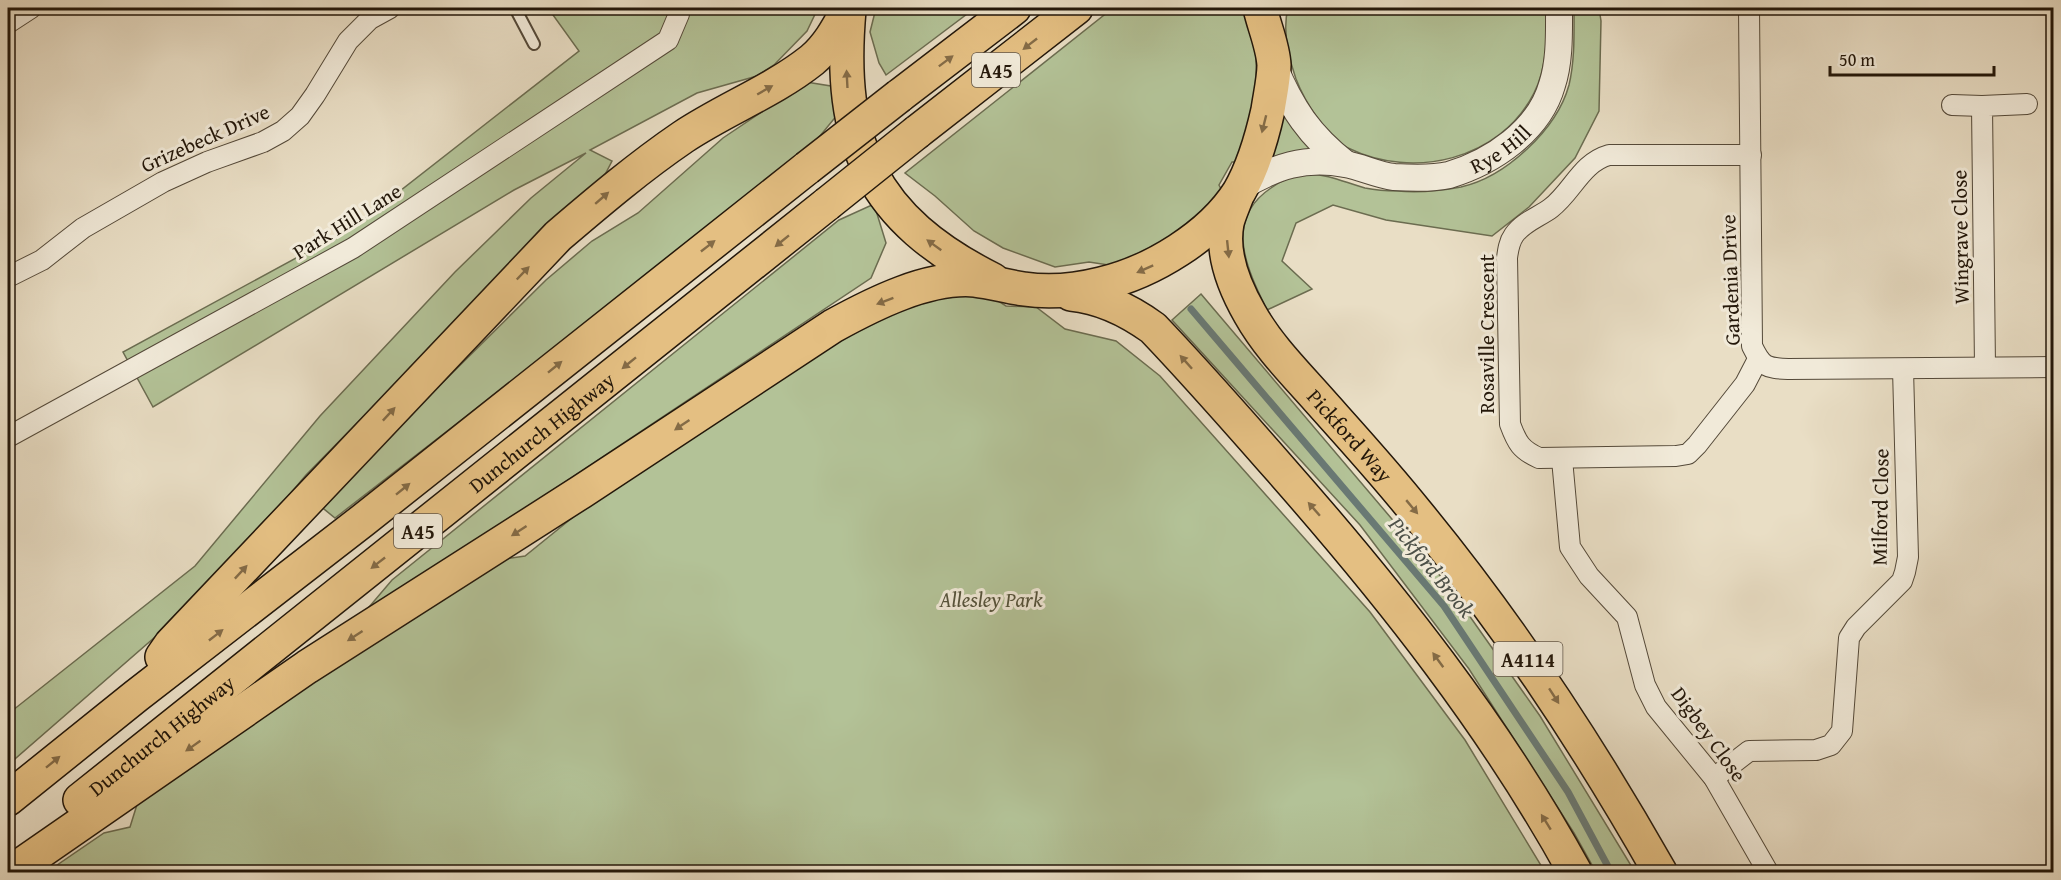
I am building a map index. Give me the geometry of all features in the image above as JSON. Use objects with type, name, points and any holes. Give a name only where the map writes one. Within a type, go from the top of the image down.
[{"type":"highway","points":[[849,8],[846,53],[847,85],[851,116],[868,167],[885,196],[909,225],[935,247],[1003,285]]},
{"type":"highway","points":[[136,696],[171,644],[558,236],[619,183],[685,136],[777,84],[813,59],[837,30],[849,8]]},
{"type":"highway","name":"Dunchurch Highway","points":[[8,799],[136,696],[353,529],[807,168],[1014,8]]},
{"type":"highway","name":"Dunchurch Highway","points":[[8,857],[917,132],[1076,8]]},
{"type":"highway","points":[[1260,8],[1273,60]]},
{"type":"highway","points":[[1049,291],[1101,284],[1154,265],[1198,235],[1218,216],[1239,190],[1256,154],[1265,124],[1273,60],[1271,33],[1274,8]]},
{"type":"highway","name":"Pickford Way","points":[[1239,190],[1227,224],[1227,247],[1232,274],[1250,314],[1269,345],[1381,470],[1466,574],[1548,687],[1594,758],[1660,873]]},
{"type":"highway","points":[[10,873],[307,667],[581,492],[833,326],[869,306],[907,292],[943,282],[974,280],[1083,295],[1133,313],[1153,328],[1372,575],[1436,656],[1522,784],[1575,873]]},
{"type":"street","points":[[8,23],[31,8]]},
{"type":"street","name":"Grizebeck Drive","points":[[8,277],[42,260],[83,228],[163,182],[207,162],[262,142],[283,131],[300,116],[315,95],[348,40],[370,19],[390,8]]},
{"type":"street","name":"Park Hill Lane","points":[[8,437],[353,248],[668,40],[679,14],[678,8]]},
{"type":"street","name":"Rye Hill","points":[[1273,60],[1286,94],[1305,124],[1325,148],[1346,164],[1364,171],[1395,177],[1447,175],[1488,160],[1528,126],[1543,107],[1552,85],[1557,57],[1559,8]]},
{"type":"street","name":"Gardenia Drive","points":[[1749,8],[1752,346],[1758,360],[1769,368],[2054,367]]},
{"type":"street","points":[[1952,105],[2027,104]]},
{"type":"street","name":"Wingrave Close","points":[[1983,106],[1985,367]]},
{"type":"street","name":"Rosaville Crescent","points":[[1750,155],[1609,155],[1588,165],[1576,182],[1551,208],[1521,227],[1509,244],[1507,258],[1510,424],[1516,440],[1526,452],[1539,458],[1688,454],[1745,384],[1758,360]]},
{"type":"street","name":"Rye Hill","points":[[1239,190],[1277,168],[1292,164],[1313,161],[1346,164]]},
{"type":"street","name":"Milford Close","points":[[1714,778],[1749,751],[1816,750],[1831,745],[1842,731],[1850,638],[1856,627],[1902,581],[1908,556],[1903,369]]},
{"type":"street","name":"Digbey Close","points":[[1562,459],[1570,547],[1574,556],[1627,617],[1645,685],[1656,706],[1714,778],[1768,873]]},
{"type":"lane","points":[[515,8],[534,44]]},
{"type":"green space","points":[[548,8],[818,8],[807,31],[774,65],[757,76],[697,93],[590,150],[612,161],[596,192],[415,364],[306,475],[209,590],[8,765],[8,714],[195,566],[320,416],[455,272],[531,198],[586,153],[514,190],[153,407],[123,352],[355,226],[579,51]]},
{"type":"green space","points":[[876,8],[975,8],[886,75],[879,63],[870,32]]},
{"type":"green space","points":[[1113,8],[1245,8],[1255,48],[1256,77],[1255,92],[1245,134],[1236,162],[1232,162],[1219,185],[1222,191],[1180,232],[1161,244],[1115,266],[1089,262],[1055,267],[1003,248],[974,231],[905,173]]},
{"type":"green space","points":[[1288,8],[1547,8],[1542,73],[1534,93],[1519,116],[1500,134],[1477,148],[1453,158],[1426,162],[1400,162],[1373,158],[1348,148],[1332,136],[1317,118],[1305,97],[1296,79],[1288,52],[1286,17]]},
{"type":"green space","points":[[1574,8],[1599,8],[1601,21],[1599,111],[1575,158],[1529,207],[1492,236],[1386,220],[1333,205],[1296,223],[1282,261],[1312,289],[1267,310],[1252,278],[1243,246],[1243,230],[1247,215],[1256,201],[1279,182],[1303,174],[1323,175],[1369,189],[1413,192],[1461,187],[1478,182],[1495,173],[1527,149],[1541,134],[1563,102],[1572,66]]},
{"type":"green space","points":[[806,82],[837,87],[838,114],[806,153],[335,518],[319,505],[546,280],[592,241],[638,213],[723,138]]},
{"type":"green space","points":[[1284,103],[1313,153],[1266,162]]},
{"type":"green space","points":[[874,204],[886,243],[871,278],[358,620],[392,580],[839,220]]},
{"type":"green space","name":"Allesley Park","points":[[956,291],[984,292],[1006,306],[1036,307],[1065,329],[1116,341],[1160,376],[1370,612],[1465,740],[1545,872],[47,872],[104,833],[130,827],[140,795],[483,562],[525,556],[572,518],[610,482],[879,317]]},
{"type":"green space","points":[[1201,294],[1447,584],[1540,716],[1635,872],[1596,872],[1574,833],[1469,669],[1360,525],[1172,320]]},
{"type":"waterway","name":"Pickford Brook","points":[[1191,309],[1444,606],[1568,792],[1611,872]]}]
